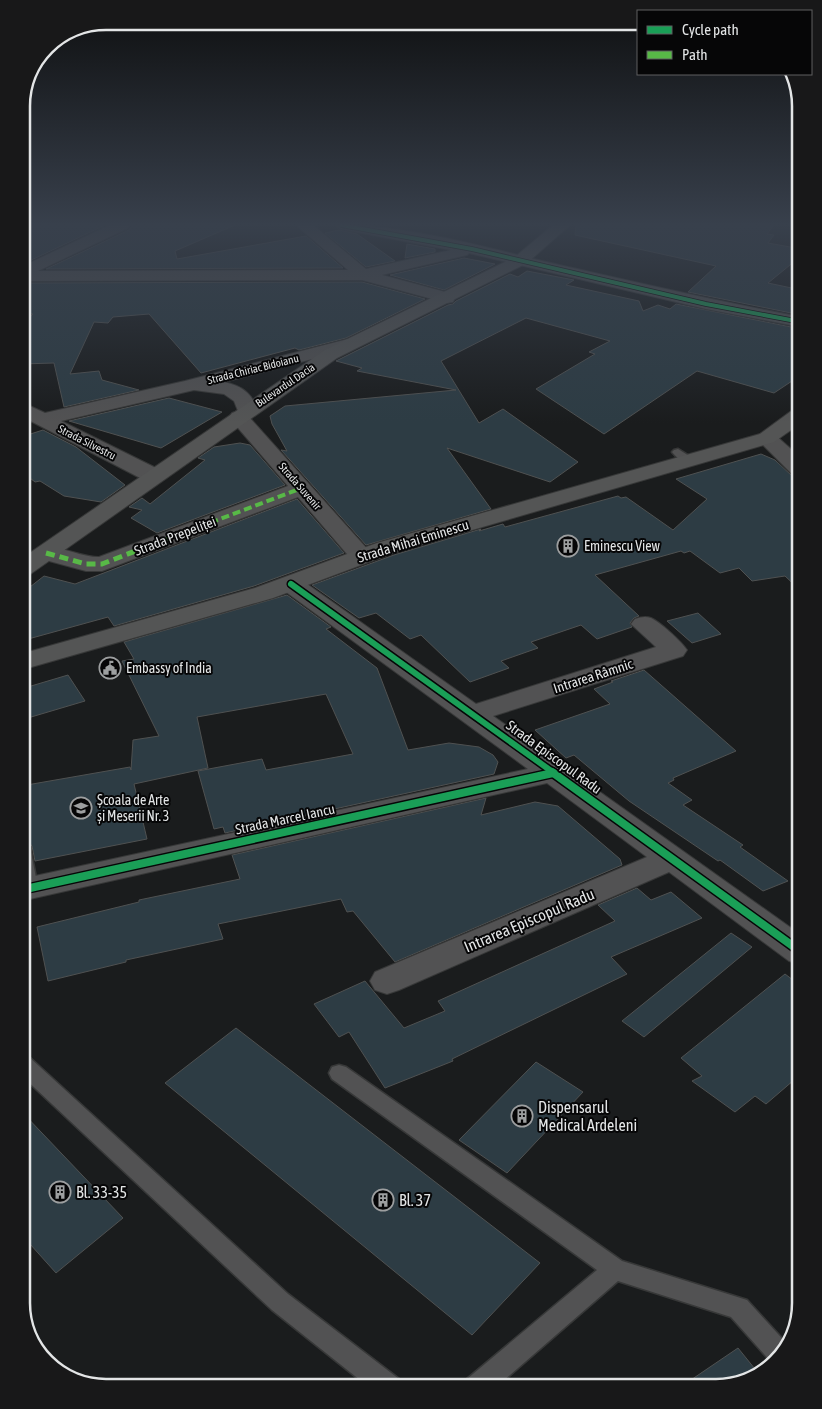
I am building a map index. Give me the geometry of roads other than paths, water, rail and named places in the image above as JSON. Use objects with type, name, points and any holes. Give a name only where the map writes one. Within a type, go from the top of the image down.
[{"type":"main road","name":"Bulevardul Dacia","points":[[30,564],[154,476],[348,344],[461,291]]},
{"type":"main road","name":"Strada Mihai Eminescu","points":[[30,659],[291,584],[361,556],[684,456],[783,439],[792,426]]},
{"type":"street","points":[[419,291],[447,298]]},
{"type":"street","points":[[650,291],[706,304],[792,320]]},
{"type":"street","name":"Strada Chiriac Bidoianu","points":[[43,419],[187,386],[348,344]]},
{"type":"street","name":"Strada Chiriac Bidoianu","points":[[187,386],[230,389],[244,397],[244,414]]},
{"type":"street","name":"Strada Silvestru","points":[[30,412],[154,476]]},
{"type":"street","name":"Strada Suvenir","points":[[244,414],[302,488],[361,556]]},
{"type":"street","points":[[783,439],[792,454]]},
{"type":"street","name":"Strada Prepeliței","points":[[46,553],[86,564],[102,564],[302,488]]},
{"type":"street","name":"Strada Episcopul Radu","points":[[291,584],[792,946]]},
{"type":"street","name":"Intrarea Râmnic","points":[[473,714],[674,650],[644,624]]},
{"type":"street","name":"Strada Marcel Iancu","points":[[30,888],[553,773]]},
{"type":"street","name":"Intrarea Episcopul Radu","points":[[387,981],[671,859]]},
{"type":"lane","points":[[30,1070],[280,1302],[378,1379]]},
{"type":"lane","points":[[339,1073],[615,1269],[739,1308],[776,1349]]},
{"type":"lane","points":[[487,1379],[615,1269]]},
{"type":"place","name":"Eminescu View","points":[[568,546]]},
{"type":"place","name":"Embassy of India","points":[[110,668]]},
{"type":"place","name":"Școala de Arte și Meserii Nr. 3","points":[[81,808]]},
{"type":"place","name":"Dispensarul Medical Ardeleni","points":[[522,1116]]},
{"type":"place","name":"Bl. 33-35","points":[[60,1192]]},
{"type":"place","name":"Bl. 37","points":[[383,1200]]}]
